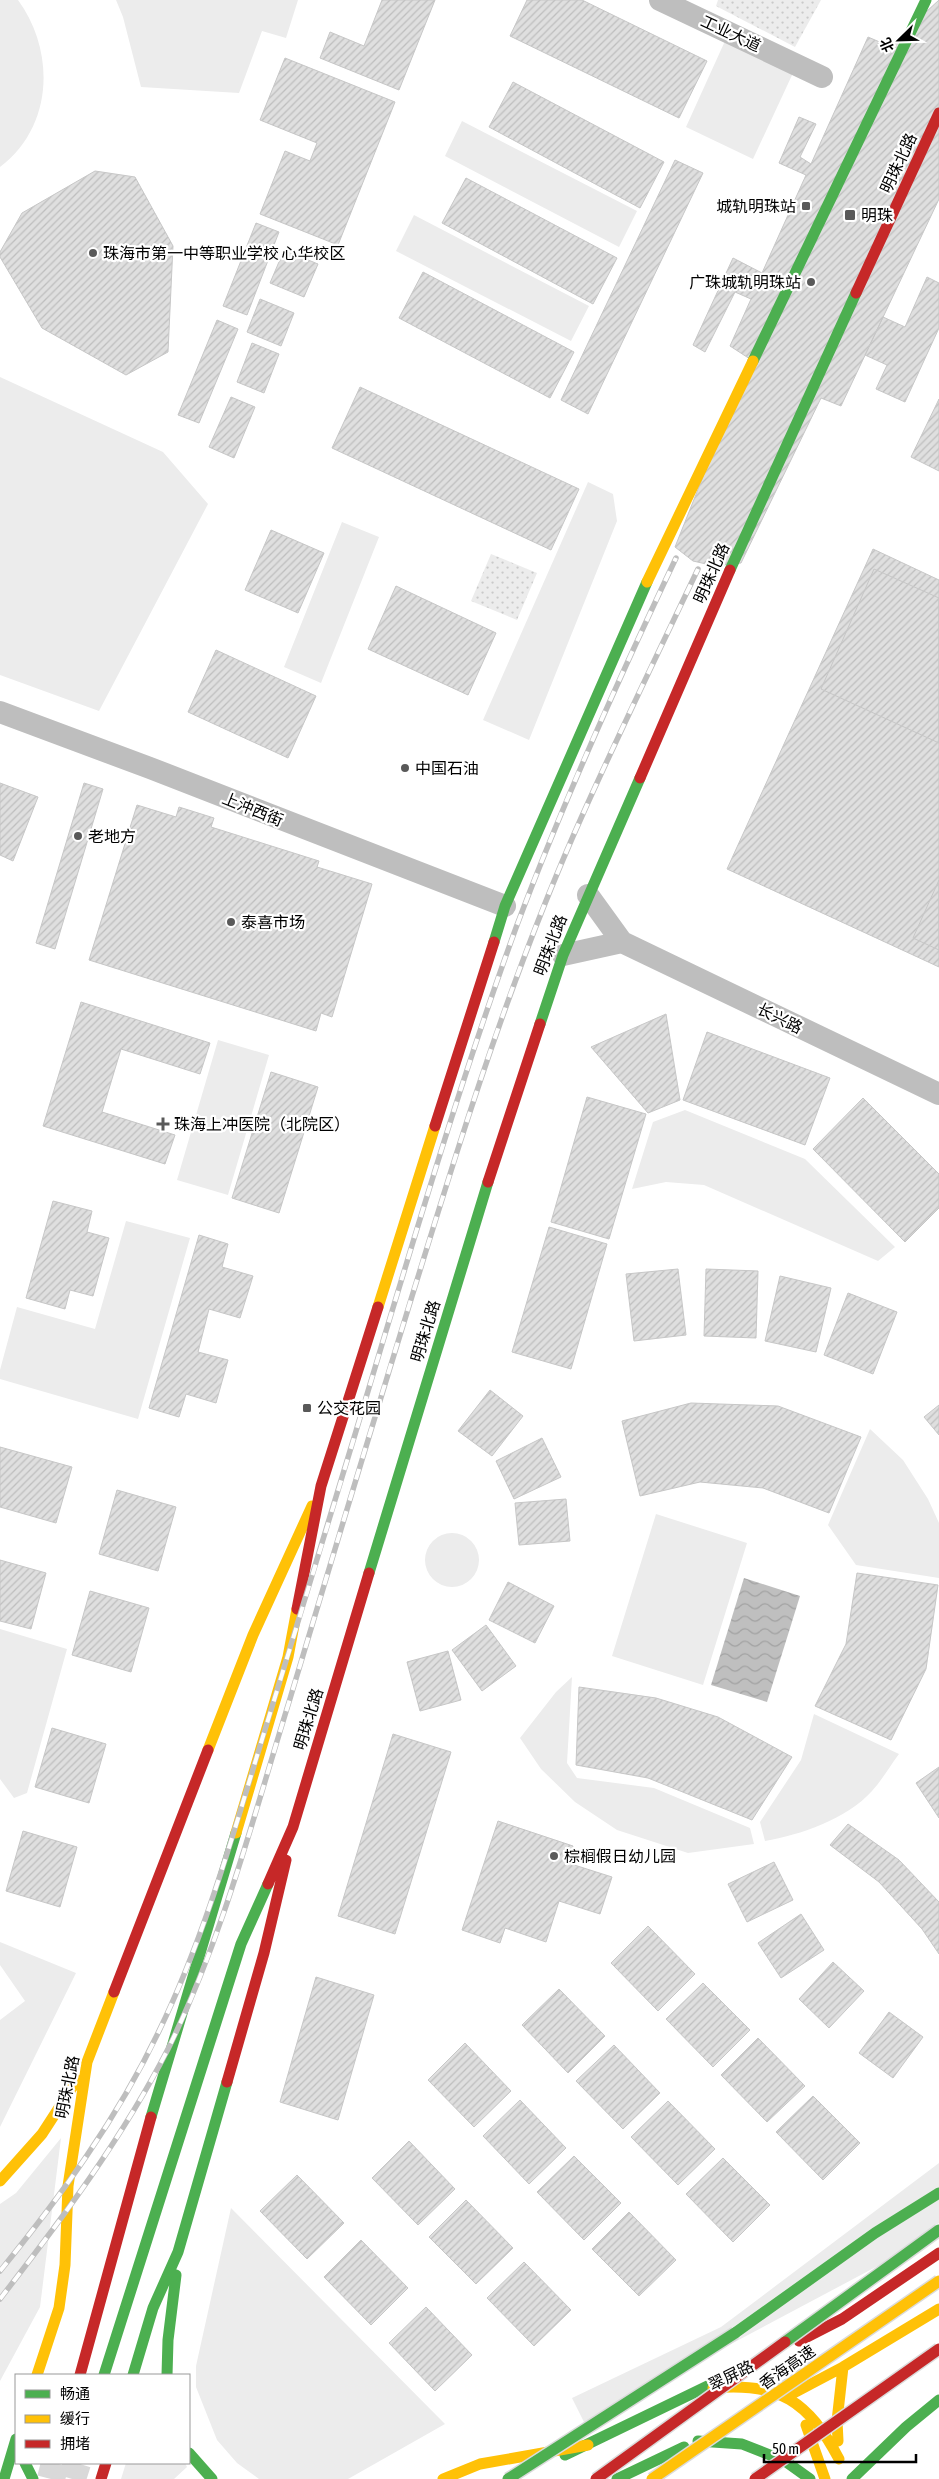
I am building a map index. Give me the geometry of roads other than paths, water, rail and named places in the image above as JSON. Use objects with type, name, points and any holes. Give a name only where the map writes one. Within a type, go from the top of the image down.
[{"type":"main road","name":"明珠北路","points":[[80,2374],[146,2134],[288,1657],[321,1486],[505,906],[635,606],[926,0]]},
{"type":"main road","name":"明珠北路","points":[[133,2374],[153,2308],[178,2252],[264,1953],[293,1827],[470,1240],[563,955],[750,524],[939,113]]},
{"type":"main road","name":"明珠北路","points":[[37,2374],[59,2308],[65,2265],[68,2186],[87,2062],[253,1636],[321,1486]]},
{"type":"main road","name":"明珠北路","points":[[104,2374],[241,1944],[293,1827]]},
{"type":"main road","points":[[0,2181],[24,2159],[56,2117],[87,2062]]},
{"type":"main road","points":[[508,2479],[735,2333],[875,2234],[939,2194]]},
{"type":"main road","points":[[596,2479],[939,2230]]},
{"type":"main road","points":[[167,2374],[168,2340],[178,2252]]},
{"type":"main road","name":"翠屏路","points":[[514,2479],[588,2445],[814,2334],[842,2319],[939,2253]]},
{"type":"main road","name":"香海高速","points":[[652,2479],[939,2281]]},
{"type":"main road","points":[[617,2479],[698,2441],[843,2367],[939,2309]]},
{"type":"main road","points":[[803,2352],[814,2334]]},
{"type":"main road","points":[[755,2479],[939,2349]]},
{"type":"main road","points":[[799,2366],[797,2391],[800,2406],[825,2479]]},
{"type":"main road","points":[[843,2367],[837,2421],[839,2459],[844,2479]]},
{"type":"main road","points":[[702,2389],[750,2384],[785,2397],[800,2406],[829,2440],[839,2459]]},
{"type":"main road","points":[[852,2479],[939,2400]]},
{"type":"main road","points":[[698,2441],[742,2444],[784,2461],[810,2479]]},
{"type":"main road","points":[[4,2479],[15,2443]]},
{"type":"main road","points":[[443,2479],[480,2464],[588,2445]]},
{"type":"main road","points":[[190,2454],[212,2479]]},
{"type":"main road","points":[[26,2464],[33,2479]]},
{"type":"main road","points":[[96,2479],[104,2471]]},
{"type":"street","name":"工业大道","points":[[660,0],[822,77]]},
{"type":"street","name":"上沖西街","points":[[0,712],[150,768],[505,906]]},
{"type":"street","name":"长兴路","points":[[588,895],[622,942],[939,1094]]},
{"type":"street","points":[[563,955],[622,942]]},
{"type":"water","points":[[744,1578],[800,1596],[767,1702],[711,1685]]},
{"type":"tunnel","points":[[51,2479],[55,2464]]},
{"type":"tunnel","points":[[72,2479],[77,2464]]},
{"type":"railway","points":[[0,2271],[87,2156],[125,2095],[159,2031],[190,1959],[229,1847],[431,1184],[517,925],[573,786],[676,558]]},
{"type":"railway","points":[[0,2299],[68,2209],[131,2115],[168,2049],[205,1965],[249,1834],[414,1289],[499,1025],[530,940],[564,857],[610,754],[698,569]]},
{"type":"place","name":"城轨明珠站","points":[[806,206]]},
{"type":"place","name":"明珠","points":[[850,215]]},
{"type":"place","name":"珠海市第一中等职业学校 心华校区","points":[[93,253]]},
{"type":"place","name":"广珠城轨明珠站","points":[[811,282]]},
{"type":"place","name":"中国石油","points":[[405,768]]},
{"type":"place","name":"老地方","points":[[78,836]]},
{"type":"place","name":"泰喜市场","points":[[231,922]]},
{"type":"place","name":"珠海上冲医院（北院区）","points":[[163,1124]]},
{"type":"place","name":"公交花园","points":[[307,1408]]},
{"type":"place","name":"棕榈假日幼儿园","points":[[554,1856]]}]
